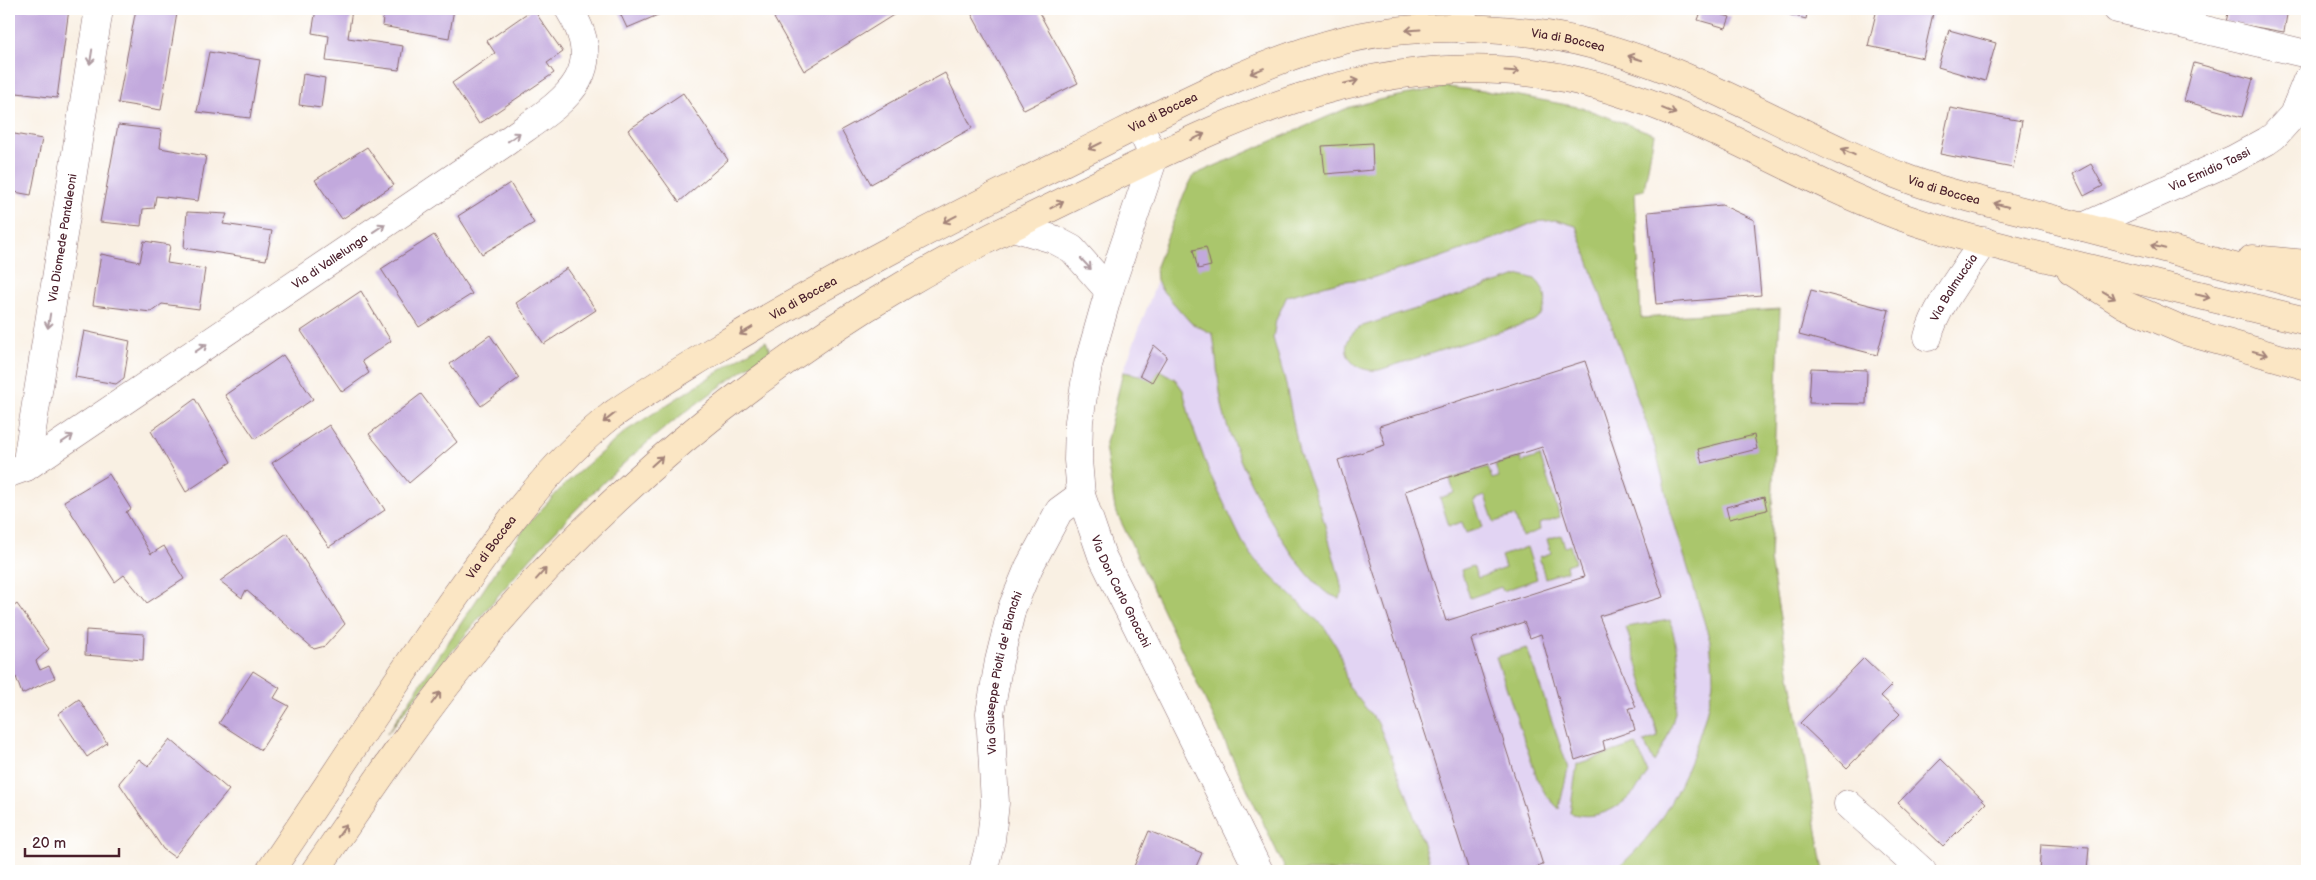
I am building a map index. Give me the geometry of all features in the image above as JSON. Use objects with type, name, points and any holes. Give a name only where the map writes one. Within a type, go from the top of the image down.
[{"type":"main road","name":"Via di Boccea","points":[[270,871],[390,691],[510,520],[548,475],[596,428],[632,401],[745,332],[859,266],[1139,125],[1246,75],[1332,44],[1375,34],[1462,19],[1561,37],[1649,62],[1912,180],[2307,287]]},
{"type":"main road","points":[[315,871],[421,719],[470,656],[546,569],[658,460],[724,405],[836,327],[910,280],[1013,227],[1154,157],[1247,116],[1309,94],[1366,78],[1440,69],[1523,72],[1572,80],[1622,92],[1687,118],[1875,206],[1926,225],[2053,260],[2307,321]]},
{"type":"main road","points":[[2205,258],[2307,264]]},
{"type":"main road","points":[[2053,260],[2124,305],[2185,331],[2307,366]]},
{"type":"street","name":"Via Diomede Pantaleoni","points":[[17,470],[99,9]]},
{"type":"street","name":"Via di Vallelunga","points":[[17,470],[506,142],[565,99],[580,77],[584,56],[583,36],[569,9]]},
{"type":"street","points":[[2117,9],[2307,54]]},
{"type":"street","name":"Via Emidio Tassi","points":[[2083,227],[2234,159],[2267,141],[2274,136],[2292,115],[2307,80]]},
{"type":"street","points":[[1139,125],[1154,157]]},
{"type":"street","name":"Via Don Carlo Gnocchi","points":[[1154,157],[1109,291],[1088,365],[1081,402],[1078,460],[1081,495],[1095,541],[1102,556],[1259,871]]},
{"type":"street","points":[[1013,227],[1053,239],[1072,249],[1109,291]]},
{"type":"street","name":"Via Balmuccia","points":[[1928,337],[1930,327],[1984,242]]},
{"type":"street","name":"Via Giuseppe Piolti de' Bianchi","points":[[983,871],[991,840],[994,810],[990,713],[999,661],[1012,608],[1033,560],[1059,510],[1081,495]]},
{"type":"street","points":[[1848,804],[1922,871]]},
{"type":"shaded area","points":[[1447,87],[1509,94],[1583,108],[1654,134],[1644,190],[1635,192],[1641,318],[1780,309],[1770,560],[1824,871],[1286,871],[1115,509],[1105,447],[1123,372],[1157,281],[1156,266],[1184,194],[1194,175],[1349,107]]},
{"type":"green space","points":[[1447,87],[1509,94],[1583,108],[1654,134],[1644,190],[1635,192],[1641,318],[1780,309],[1770,560],[1824,871],[1622,871],[1621,865],[1651,832],[1675,794],[1685,773],[1694,752],[1707,709],[1712,687],[1713,669],[1710,641],[1670,509],[1655,447],[1576,226],[1556,220],[1535,222],[1502,236],[1433,260],[1371,278],[1338,282],[1287,296],[1276,320],[1273,338],[1285,380],[1299,452],[1321,511],[1340,580],[1342,591],[1340,599],[1323,590],[1293,555],[1251,483],[1230,435],[1224,414],[1213,334],[1191,323],[1161,289],[1157,281],[1156,266],[1184,194],[1194,175],[1350,107]]},
{"type":"green space","points":[[1521,275],[1535,279],[1540,284],[1545,295],[1545,306],[1539,317],[1533,321],[1379,370],[1368,370],[1359,367],[1352,362],[1348,355],[1346,348],[1348,340],[1354,332],[1363,326]]},
{"type":"green space","points":[[766,341],[770,351],[666,427],[589,496],[518,572],[484,612],[387,734],[526,526],[565,484],[626,431]]},
{"type":"green space","points":[[1159,370],[1175,379],[1183,390],[1191,422],[1209,472],[1242,541],[1255,560],[1325,628],[1339,651],[1348,686],[1378,723],[1406,792],[1432,871],[1286,871],[1115,509],[1105,447],[1123,372],[1140,375],[1152,381]]},
{"type":"green space","points":[[1540,456],[1560,517],[1539,524],[1540,530],[1522,537],[1515,516],[1494,522],[1485,496],[1474,500],[1483,527],[1466,533],[1462,522],[1449,526],[1440,498],[1454,493],[1450,479],[1488,467],[1492,479],[1499,477],[1495,465],[1520,457],[1522,462]]},
{"type":"green space","points":[[1561,535],[1565,547],[1570,545],[1575,562],[1566,565],[1567,571],[1545,578],[1539,557],[1551,553],[1547,539]]},
{"type":"green space","points":[[1527,547],[1537,579],[1503,591],[1501,587],[1470,598],[1461,570],[1473,566],[1478,578],[1505,568],[1501,556]]},
{"type":"green space","points":[[1670,620],[1675,638],[1679,675],[1678,693],[1671,728],[1654,762],[1644,742],[1658,737],[1657,731],[1626,627]]},
{"type":"green space","points":[[1527,648],[1568,768],[1559,809],[1546,795],[1538,781],[1496,657]]},
{"type":"green space","points":[[1636,744],[1648,772],[1634,792],[1616,807],[1605,812],[1582,816],[1570,813],[1577,764]]},
{"type":"building","points":[[9,9],[69,9],[57,98],[9,92],[9,67],[13,37],[9,36]]},
{"type":"building","points":[[136,9],[185,9],[184,13],[177,13],[161,110],[118,103]]},
{"type":"building","points":[[316,9],[352,9],[348,38],[403,46],[399,70],[326,61],[329,36],[312,33]]},
{"type":"building","points":[[384,9],[454,9],[449,38],[382,26]]},
{"type":"building","points":[[533,9],[563,52],[547,63],[554,73],[479,124],[452,83],[495,53],[487,41]]},
{"type":"building","points":[[618,9],[672,9],[627,28]]},
{"type":"building","points":[[790,9],[903,9],[804,71],[774,18]]},
{"type":"building","points":[[978,9],[1037,9],[1078,83],[1024,110],[971,13]]},
{"type":"building","points":[[1702,9],[1730,17],[1726,28],[1698,20]]},
{"type":"building","points":[[1768,9],[1808,9],[1806,19]]},
{"type":"building","points":[[1877,9],[1934,9],[1923,58],[1868,46]]},
{"type":"building","points":[[2229,9],[2288,9],[2284,32],[2226,22]]},
{"type":"building","points":[[1949,30],[1996,43],[1985,81],[1938,67]]},
{"type":"building","points":[[209,52],[260,60],[250,118],[197,112]]},
{"type":"building","points":[[2194,63],[2253,79],[2242,117],[2184,101]]},
{"type":"building","points":[[945,73],[972,128],[871,184],[841,130]]},
{"type":"building","points":[[303,74],[325,78],[321,108],[299,105]]},
{"type":"building","points":[[683,93],[728,160],[679,202],[628,130]]},
{"type":"building","points":[[1950,108],[2022,121],[2013,168],[1940,154]]},
{"type":"building","points":[[118,125],[162,130],[160,148],[206,156],[198,201],[156,196],[154,208],[143,209],[141,226],[100,222]]},
{"type":"building","points":[[9,133],[42,139],[31,195],[9,191]]},
{"type":"building","points":[[1372,143],[1373,170],[1325,174],[1322,146]]},
{"type":"building","points":[[367,147],[394,185],[342,219],[315,180]]},
{"type":"building","points":[[2091,164],[2103,186],[2084,196],[2073,174]]},
{"type":"building","points":[[510,183],[534,223],[482,254],[458,216]]},
{"type":"building","points":[[1722,205],[1754,220],[1761,295],[1656,304],[1648,212]]},
{"type":"building","points":[[187,212],[227,214],[223,224],[272,231],[266,260],[184,248]]},
{"type":"building","points":[[434,235],[472,294],[419,327],[381,269]]},
{"type":"building","points":[[144,241],[170,245],[167,263],[205,269],[199,309],[162,304],[151,312],[93,305],[101,254],[140,262]]},
{"type":"building","points":[[1206,247],[1211,266],[1198,269],[1193,250]]},
{"type":"building","points":[[567,268],[596,310],[544,344],[516,303]]},
{"type":"building","points":[[1811,290],[1889,310],[1877,355],[1799,335]]},
{"type":"building","points":[[361,291],[391,341],[362,361],[369,373],[342,392],[301,331]]},
{"type":"building","points":[[84,331],[130,341],[124,378],[116,384],[75,377]]},
{"type":"building","points":[[490,335],[519,378],[481,406],[450,364]]},
{"type":"building","points":[[1154,345],[1167,356],[1152,382],[1140,375]]},
{"type":"building","points":[[283,355],[313,399],[255,439],[225,395]]},
{"type":"building","points":[[1585,361],[1663,597],[1599,616],[1636,707],[1629,708],[1635,730],[1603,741],[1605,750],[1575,760],[1541,634],[1530,638],[1524,622],[1471,639],[1543,865],[1525,871],[1469,871],[1338,460],[1385,445],[1379,426]],"holes":[[[1542,447],[1584,577],[1446,621],[1405,491]]]},
{"type":"building","points":[[1811,368],[1867,370],[1866,404],[1809,403]]},
{"type":"building","points":[[421,394],[457,442],[409,483],[369,434]]},
{"type":"building","points":[[195,399],[231,462],[186,492],[151,431]]},
{"type":"building","points":[[329,425],[385,510],[329,547],[272,463]]},
{"type":"building","points":[[1754,435],[1757,449],[1702,463],[1698,449]]},
{"type":"building","points":[[109,474],[131,509],[126,512],[151,554],[164,546],[184,579],[147,603],[124,575],[115,582],[64,501]]},
{"type":"building","points":[[1764,497],[1767,510],[1729,519],[1726,507]]},
{"type":"building","points":[[287,533],[345,624],[325,646],[314,649],[246,590],[242,598],[220,581]]},
{"type":"building","points":[[17,604],[49,649],[36,661],[40,670],[49,666],[55,678],[22,694],[16,677],[9,677],[9,610]]},
{"type":"building","points":[[86,630],[144,634],[143,660],[85,655]]},
{"type":"building","points":[[1864,658],[1892,685],[1881,696],[1900,714],[1847,768],[1800,723]]},
{"type":"building","points":[[253,671],[280,688],[274,698],[289,706],[261,750],[219,723]]},
{"type":"building","points":[[79,699],[107,743],[87,757],[58,714]]},
{"type":"building","points":[[170,739],[229,790],[174,857],[163,849],[119,783],[139,759],[148,766]]},
{"type":"building","points":[[1941,759],[1986,803],[1943,846],[1898,803]]},
{"type":"building","points":[[1149,831],[1202,853],[1194,871],[1132,871]]},
{"type":"building","points":[[2041,844],[2089,847],[2087,871],[2039,871]]}]
